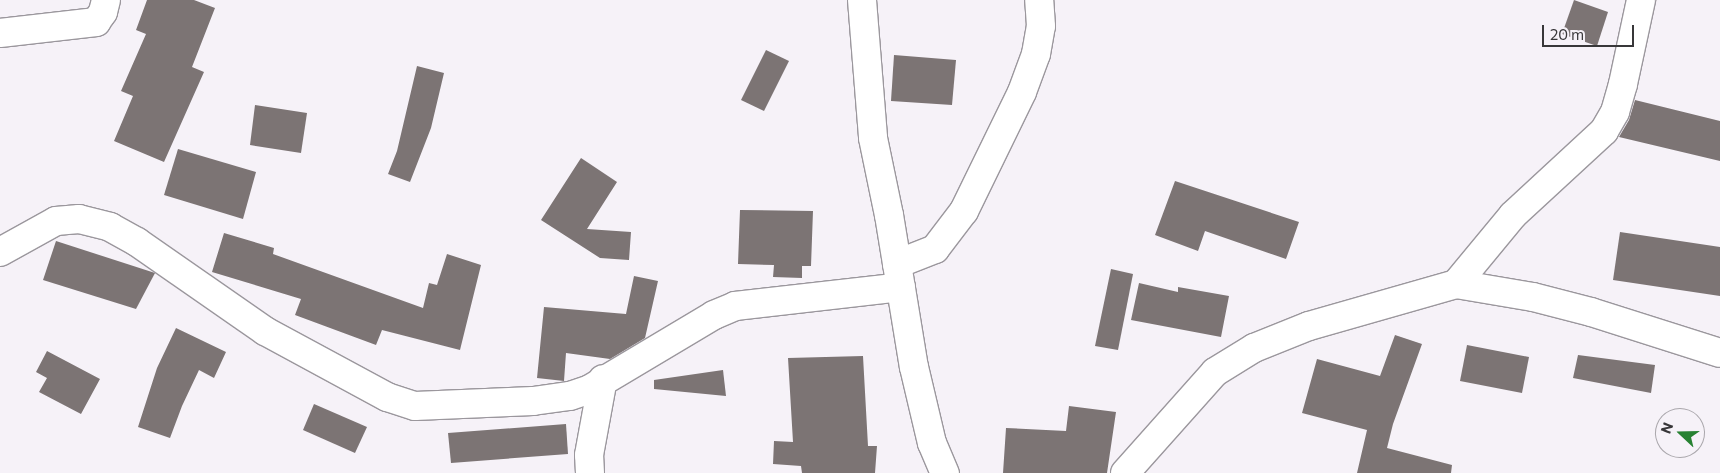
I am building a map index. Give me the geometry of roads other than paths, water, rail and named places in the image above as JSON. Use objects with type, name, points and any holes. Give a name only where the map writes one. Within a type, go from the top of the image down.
[{"type":"street","points":[[0,33],[96,22],[103,12],[106,0]]},
{"type":"street","points":[[862,0],[873,138],[914,367],[930,433],[945,473]]},
{"type":"street","points":[[0,252],[56,221],[79,219],[110,227],[138,242],[265,331],[387,397],[415,406],[533,401],[570,396],[590,390],[603,379],[714,315],[735,306],[899,276],[935,248],[964,211],[1022,92],[1036,54],[1040,26],[1039,0]]},
{"type":"street","points":[[1456,284],[1514,215],[1604,131],[1615,112],[1623,84],[1641,0]]},
{"type":"street","points":[[1125,473],[1214,372],[1254,348],[1309,326],[1456,284],[1541,299],[1591,312],[1720,353]]},
{"type":"street","points":[[590,473],[588,455],[603,379]]}]
